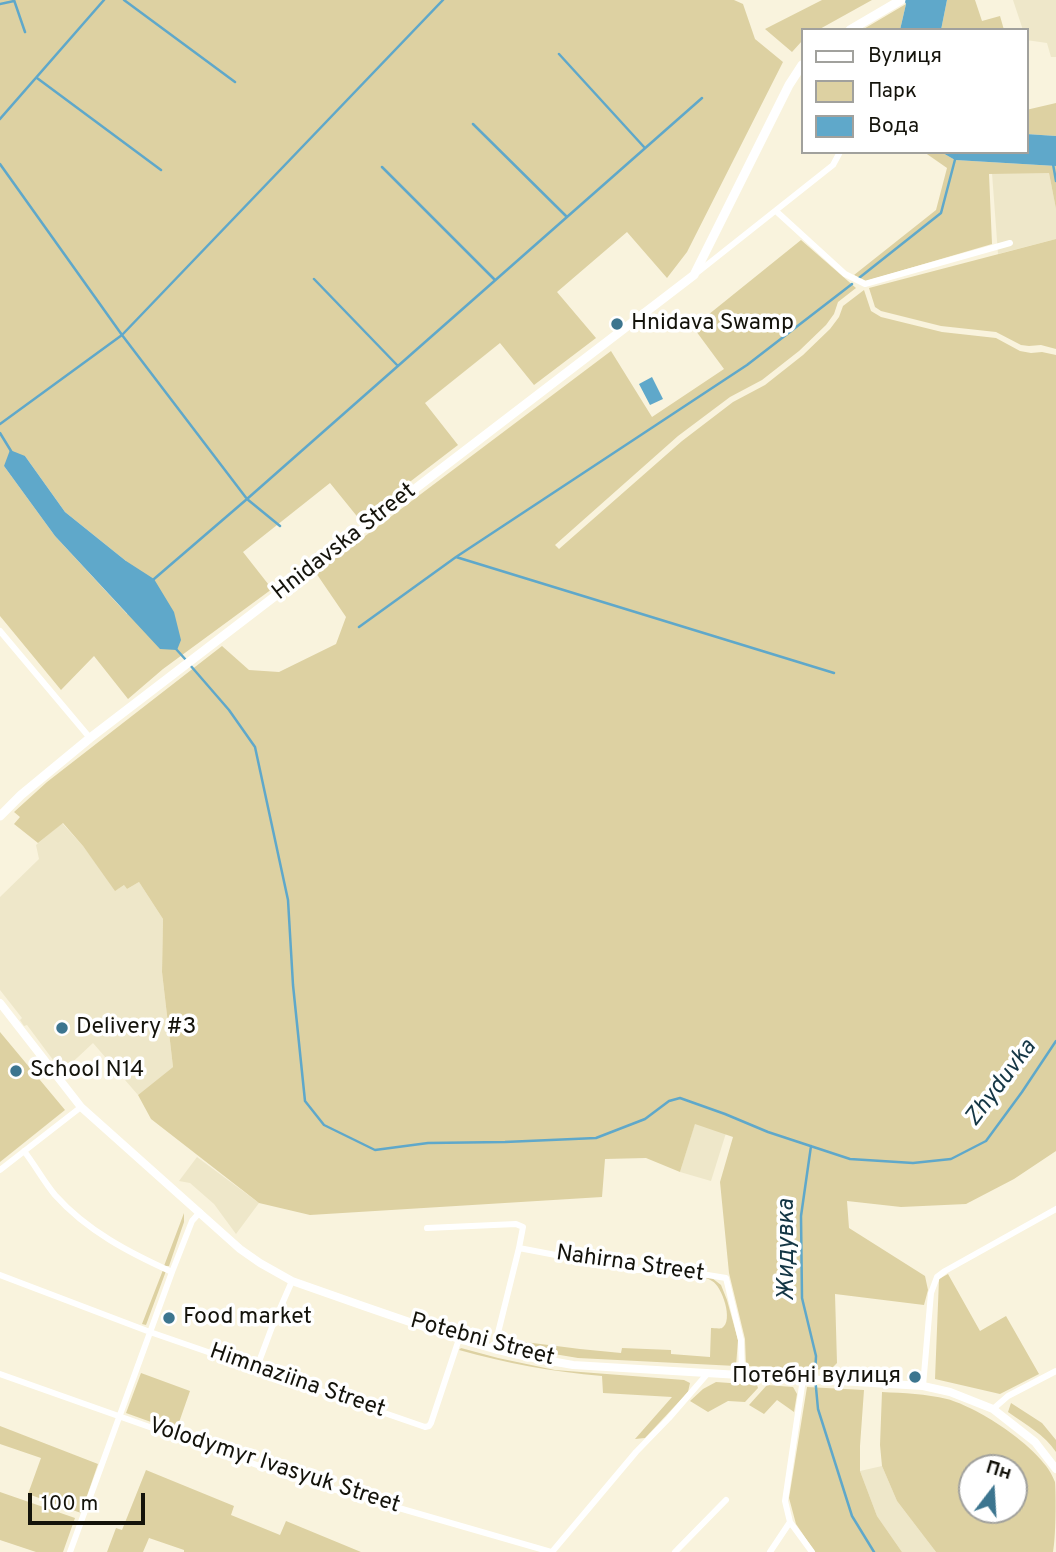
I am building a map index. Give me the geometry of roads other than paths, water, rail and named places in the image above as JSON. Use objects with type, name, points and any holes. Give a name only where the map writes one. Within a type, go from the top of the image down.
[{"type":"main road","points":[[853,28],[901,0]]},
{"type":"main road","name":"Hnidavska Street","points":[[0,816],[90,737],[694,275],[800,68]]},
{"type":"street","name":"Hnidavska Street","points":[[694,275],[833,165],[839,154]]},
{"type":"street","points":[[776,211],[845,274],[865,284],[1010,243]]},
{"type":"street","points":[[0,631],[90,737]]},
{"type":"street","name":"Potebni Street","points":[[0,1003],[80,1107],[240,1249],[292,1281],[459,1339],[528,1357],[573,1365],[923,1386],[950,1392],[993,1409],[1035,1442],[1056,1469]]},
{"type":"street","points":[[0,1170],[80,1107]]},
{"type":"street","points":[[24,1151],[55,1195],[84,1223],[126,1250],[172,1272]]},
{"type":"street","points":[[923,1386],[931,1293],[937,1277],[1056,1209]]},
{"type":"street","points":[[69,1552],[192,1220],[200,1212]]},
{"type":"street","points":[[427,1228],[519,1224],[523,1229],[494,1349]]},
{"type":"street","name":"Nahirna Street","points":[[519,1248],[634,1270],[677,1270],[726,1278],[741,1340],[742,1375]]},
{"type":"street","name":"Himnaziina Street","points":[[0,1275],[150,1332],[425,1427],[432,1423],[459,1339]]},
{"type":"street","points":[[257,1367],[292,1281]]},
{"type":"street","points":[[993,1409],[1008,1396],[1056,1371]]},
{"type":"street","points":[[552,1552],[636,1452],[708,1373]]},
{"type":"street","name":"Volodymyr Ivasyuk Street","points":[[0,1374],[288,1476],[552,1552]]},
{"type":"street","points":[[806,1379],[785,1501],[790,1522],[812,1552]]},
{"type":"street","points":[[675,1552],[726,1500]]},
{"type":"street","points":[[770,1552],[790,1522]]},
{"type":"water","points":[[904,0],[947,0],[941,28],[900,28],[906,4]]},
{"type":"water","points":[[1028,134],[1056,136],[1056,166],[955,160],[944,154],[1028,154]]},
{"type":"water","points":[[652,377],[663,399],[650,405],[639,384]]},
{"type":"water","points":[[10,450],[25,456],[65,512],[126,561],[154,579],[174,612],[181,640],[177,650],[160,649],[55,536],[4,466]]},
{"type":"waterway","points":[[14,0],[25,32]]},
{"type":"waterway","points":[[0,119],[104,0]]},
{"type":"waterway","points":[[124,0],[235,82]]},
{"type":"waterway","points":[[0,424],[122,335],[443,0]]},
{"type":"waterway","points":[[0,4],[14,1]]},
{"type":"waterway","points":[[559,54],[644,147]]},
{"type":"waterway","points":[[37,78],[161,170]]},
{"type":"waterway","points":[[154,579],[702,98]]},
{"type":"waterway","points":[[473,124],[567,217]]},
{"type":"waterway","points":[[859,278],[941,213],[956,154]]},
{"type":"waterway","points":[[0,164],[122,335],[247,499],[280,526]]},
{"type":"waterway","name":"Жидувка","points":[[1053,164],[1056,181]]},
{"type":"waterway","points":[[382,167],[495,280]]},
{"type":"waterway","points":[[314,279],[397,365]]},
{"type":"waterway","points":[[359,627],[456,557],[747,365],[852,284]]},
{"type":"waterway","points":[[0,433],[11,451]]},
{"type":"waterway","points":[[456,557],[834,673]]},
{"type":"waterway","points":[[176,649],[186,660]]},
{"type":"waterway","name":"Zhyduvka","points":[[190,665],[229,710],[255,747],[288,900],[293,985],[305,1101],[324,1125],[375,1150],[428,1143],[596,1138],[645,1119],[669,1101],[680,1098],[768,1132],[850,1159],[913,1163],[951,1159],[986,1141],[1056,1041]]},
{"type":"waterway","name":"Жидувка","points":[[811,1146],[801,1216],[802,1298],[816,1356],[818,1409],[852,1516],[874,1552]]},
{"type":"place","name":"Hnidava Swamp","points":[[617,324]]},
{"type":"place","name":"Delivery #3","points":[[62,1028]]},
{"type":"place","name":"School N14","points":[[16,1071]]},
{"type":"place","name":"Food market","points":[[169,1318]]},
{"type":"place","name":"Потебні вулиця","points":[[915,1377]]}]
